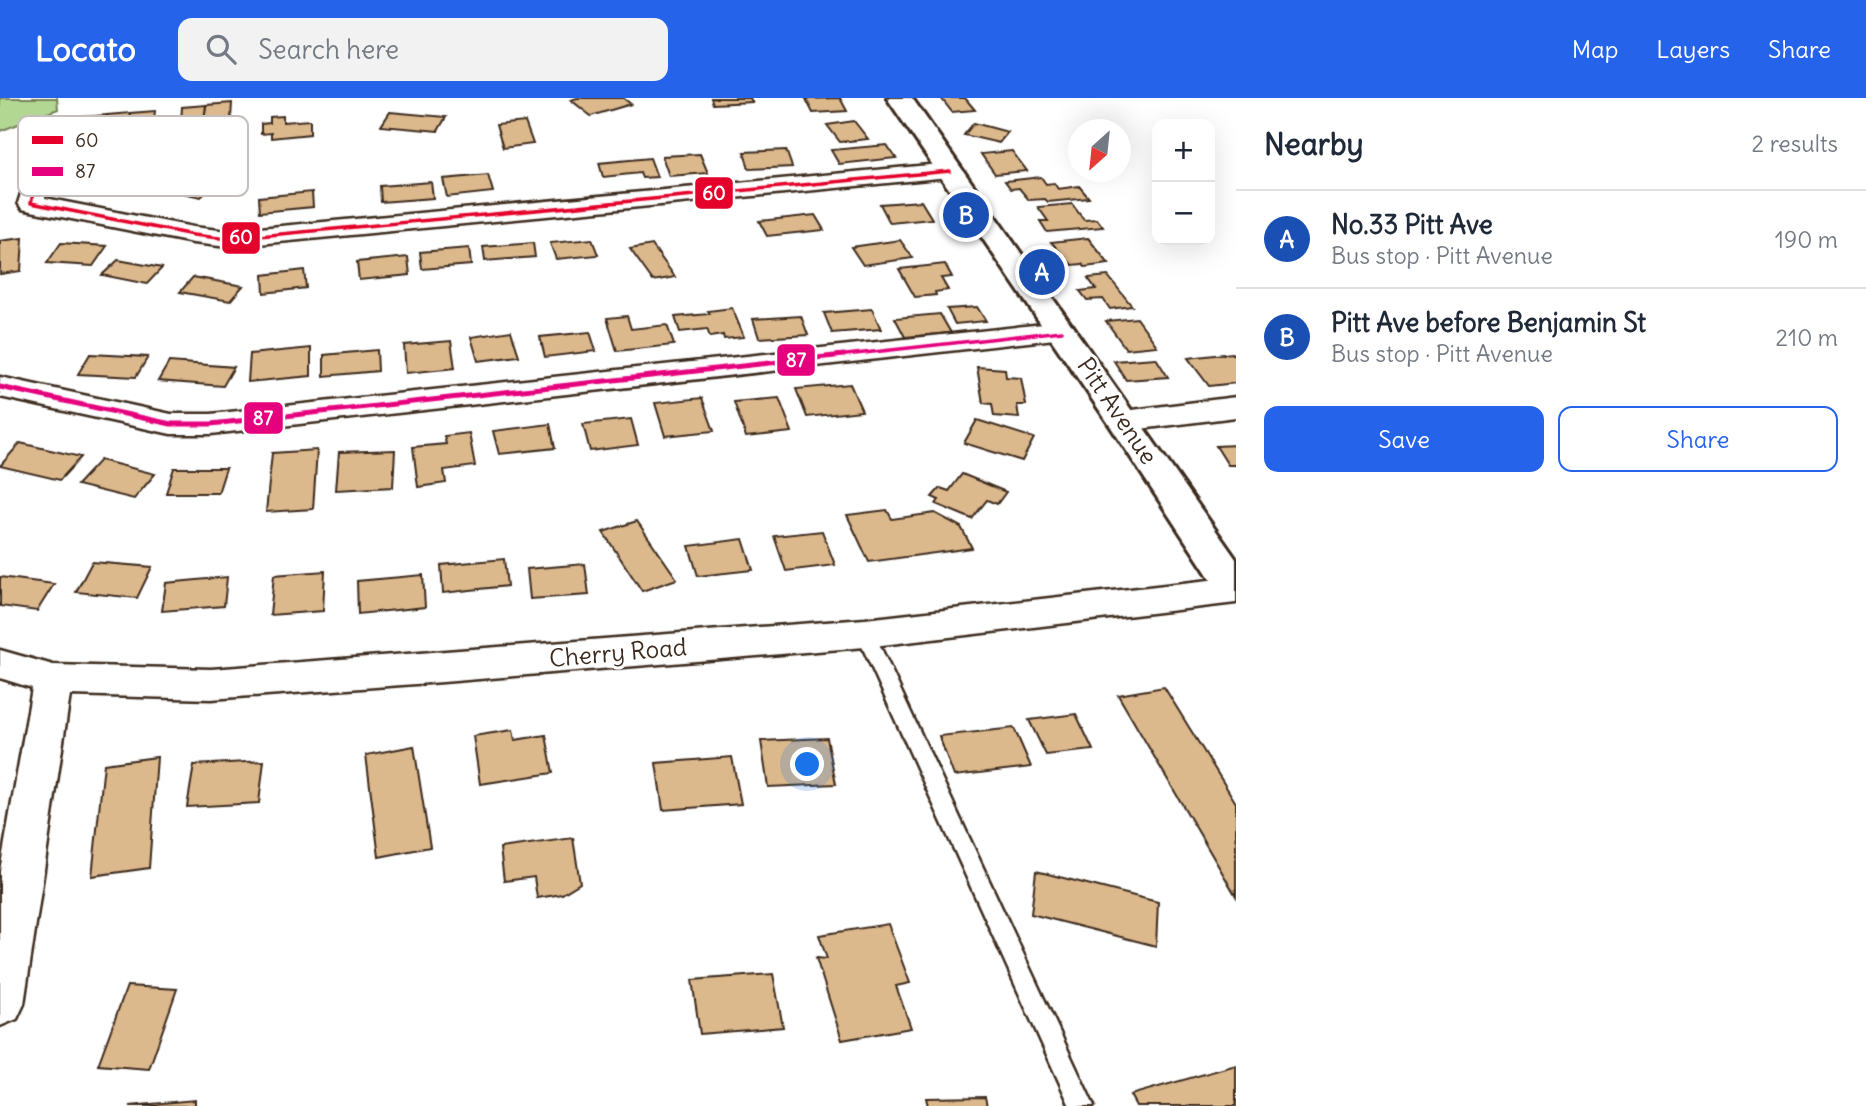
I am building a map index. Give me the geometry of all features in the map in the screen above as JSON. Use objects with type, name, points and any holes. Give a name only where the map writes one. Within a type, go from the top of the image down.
[{"type":"street","name":"Pitt Avenue","points":[[900,98],[1124,421],[1236,589]]},
{"type":"street","points":[[26,196],[193,235],[228,239],[950,171]]},
{"type":"street","points":[[0,387],[171,424],[211,424],[1062,331]]},
{"type":"street","points":[[1124,421],[1236,407]]},
{"type":"street","name":"Cherry Road","points":[[0,664],[53,680],[211,684],[866,633],[1236,589]]},
{"type":"street","points":[[0,1004],[53,680]]},
{"type":"lane","points":[[866,633],[1082,1106]]},
{"type":"green space","points":[[0,98],[57,98],[58,109],[40,116],[18,116],[18,124],[0,131]]},
{"type":"building","points":[[623,98],[631,104],[591,116],[571,100]]},
{"type":"building","points":[[711,98],[750,98],[752,102],[713,104]]},
{"type":"building","points":[[840,98],[847,111],[813,113],[806,99]]},
{"type":"building","points":[[941,98],[965,98],[975,110],[952,112]]},
{"type":"building","points":[[232,103],[231,116],[205,116],[206,105]]},
{"type":"building","points":[[206,105],[205,116],[181,116],[182,107]]},
{"type":"building","points":[[155,111],[154,116],[130,116],[130,113]]},
{"type":"building","points":[[390,112],[446,117],[438,131],[381,126]]},
{"type":"building","points":[[130,113],[130,116],[107,115]]},
{"type":"building","points":[[283,116],[283,122],[310,120],[310,134],[271,138],[271,133],[261,134],[261,124],[270,123],[270,117]]},
{"type":"building","points":[[854,121],[868,139],[840,142],[827,125]]},
{"type":"building","points":[[525,122],[533,144],[503,148],[496,125]]},
{"type":"building","points":[[974,123],[1008,132],[999,143],[964,135]]},
{"type":"building","points":[[887,145],[896,158],[839,164],[831,150]]},
{"type":"building","points":[[786,150],[792,167],[749,169],[744,152]]},
{"type":"building","points":[[1012,151],[1027,171],[995,174],[981,154]]},
{"type":"building","points":[[700,154],[708,173],[669,176],[662,156]]},
{"type":"building","points":[[650,158],[657,177],[642,178],[640,173],[603,177],[599,163]]},
{"type":"building","points":[[488,175],[493,192],[447,197],[443,179]]},
{"type":"building","points":[[1041,177],[1046,184],[1054,183],[1058,189],[1079,186],[1089,198],[1048,202],[1045,199],[1029,200],[1019,188],[1011,189],[1005,181]]},
{"type":"building","points":[[431,182],[433,198],[381,202],[380,186]]},
{"type":"building","points":[[312,192],[313,207],[260,212],[259,197]]},
{"type":"building","points":[[921,201],[932,219],[890,223],[880,204]]},
{"type":"building","points":[[1072,204],[1084,220],[1097,219],[1103,227],[1047,232],[1040,221],[1048,221],[1038,207]]},
{"type":"building","points":[[815,215],[824,230],[767,236],[759,221]]},
{"type":"building","points":[[23,238],[21,271],[0,274],[0,241]]},
{"type":"building","points":[[1088,238],[1109,264],[1085,267],[1082,264],[1072,265],[1051,242]]},
{"type":"building","points":[[592,239],[598,255],[556,259],[550,243]]},
{"type":"building","points":[[900,240],[913,258],[863,265],[851,247]]},
{"type":"building","points":[[61,243],[107,246],[93,266],[47,263]]},
{"type":"building","points":[[533,243],[535,257],[485,261],[483,247]]},
{"type":"building","points":[[652,245],[675,277],[653,281],[630,249]]},
{"type":"building","points":[[469,248],[471,265],[422,269],[420,252]]},
{"type":"building","points":[[408,257],[410,275],[359,280],[357,262]]},
{"type":"building","points":[[118,260],[162,268],[147,284],[102,275]]},
{"type":"building","points":[[945,264],[952,277],[941,278],[948,290],[935,292],[936,295],[915,297],[899,269]]},
{"type":"building","points":[[304,270],[306,288],[264,293],[263,275]]},
{"type":"building","points":[[1108,276],[1132,306],[1110,309],[1103,299],[1087,300],[1080,291],[1096,289],[1088,278]]},
{"type":"building","points":[[193,277],[243,286],[230,301],[180,292]]},
{"type":"building","points":[[977,307],[986,321],[955,324],[947,309]]},
{"type":"building","points":[[732,308],[744,337],[710,337],[707,329],[680,332],[675,317],[710,314],[708,311]]},
{"type":"building","points":[[872,309],[881,329],[832,333],[824,313]]},
{"type":"building","points":[[940,314],[951,333],[905,337],[895,318]]},
{"type":"building","points":[[627,316],[631,329],[667,325],[674,345],[617,351],[607,318]]},
{"type":"building","points":[[801,316],[808,335],[759,338],[753,319]]},
{"type":"building","points":[[1137,318],[1157,346],[1126,349],[1106,321]]},
{"type":"building","points":[[511,331],[519,356],[478,361],[471,337]]},
{"type":"building","points":[[590,332],[596,351],[545,357],[540,337]]},
{"type":"building","points":[[451,341],[455,368],[406,373],[404,345]]},
{"type":"building","points":[[311,348],[311,376],[248,382],[250,354]]},
{"type":"building","points":[[377,350],[378,371],[324,376],[324,355]]},
{"type":"building","points":[[1232,353],[1236,358],[1236,383],[1209,386],[1188,358]]},
{"type":"building","points":[[90,354],[148,357],[136,377],[78,374]]},
{"type":"building","points":[[1156,358],[1168,377],[1126,380],[1114,361]]},
{"type":"building","points":[[169,362],[234,367],[223,386],[158,381]]},
{"type":"building","points":[[977,367],[1005,369],[1006,377],[1021,378],[1026,405],[1017,405],[1019,418],[994,416],[992,404],[983,403]]},
{"type":"building","points":[[850,384],[862,411],[807,417],[796,389]]},
{"type":"building","points":[[702,398],[714,431],[665,436],[655,403]]},
{"type":"building","points":[[779,398],[792,432],[746,437],[734,402]]},
{"type":"building","points":[[631,419],[638,445],[590,451],[583,424]]},
{"type":"building","points":[[977,420],[1034,438],[1022,461],[964,443]]},
{"type":"building","points":[[550,424],[555,448],[499,454],[493,431]]},
{"type":"building","points":[[469,433],[475,466],[444,470],[446,483],[418,487],[413,447],[446,444],[444,436]]},
{"type":"building","points":[[20,443],[81,457],[60,480],[0,466]]},
{"type":"building","points":[[1236,445],[1236,465],[1228,465],[1216,446]]},
{"type":"building","points":[[317,450],[313,509],[266,512],[272,453]]},
{"type":"building","points":[[395,450],[393,487],[336,490],[339,452]]},
{"type":"building","points":[[100,460],[155,474],[134,499],[77,485]]},
{"type":"building","points":[[174,468],[226,468],[218,493],[166,493]]},
{"type":"building","points":[[962,474],[1006,492],[997,504],[987,500],[972,519],[936,504],[939,500],[932,497],[940,488],[949,491]]},
{"type":"building","points":[[887,510],[892,519],[935,513],[961,527],[972,548],[869,562],[847,515]]},
{"type":"building","points":[[637,521],[677,579],[642,591],[603,532]]},
{"type":"building","points":[[822,531],[835,565],[786,571],[774,536]]},
{"type":"building","points":[[743,539],[753,570],[698,576],[689,546]]},
{"type":"building","points":[[504,559],[507,586],[443,593],[441,565]]},
{"type":"building","points":[[92,562],[152,567],[137,598],[76,592]]},
{"type":"building","points":[[585,564],[589,595],[530,599],[527,569]]},
{"type":"building","points":[[325,571],[323,611],[270,615],[274,575]]},
{"type":"building","points":[[423,575],[425,607],[358,614],[357,581]]},
{"type":"building","points":[[0,577],[54,584],[37,611],[0,606]]},
{"type":"building","points":[[227,577],[224,606],[162,611],[166,583]]},
{"type":"building","points":[[1164,687],[1236,803],[1236,896],[1118,695]]},
{"type":"building","points":[[1076,714],[1093,750],[1046,755],[1029,720]]},
{"type":"building","points":[[1014,728],[1031,767],[954,776],[939,736]]},
{"type":"building","points":[[513,730],[515,740],[546,735],[553,773],[480,784],[473,736]]},
{"type":"building","points":[[827,738],[836,784],[768,787],[761,741]]},
{"type":"building","points":[[414,746],[430,847],[379,857],[366,755]]},
{"type":"building","points":[[157,757],[149,868],[92,876],[104,764]]},
{"type":"building","points":[[732,757],[741,804],[663,810],[656,763]]},
{"type":"building","points":[[264,761],[259,803],[187,807],[194,765]]},
{"type":"building","points":[[573,838],[580,883],[562,894],[537,898],[534,877],[504,881],[500,848]]},
{"type":"building","points":[[1036,871],[1158,902],[1156,946],[1031,914]]},
{"type":"building","points":[[888,924],[910,983],[896,986],[911,1028],[842,1040],[816,958],[827,959],[819,935]]},
{"type":"building","points":[[773,974],[783,1027],[700,1034],[692,980]]},
{"type":"building","points":[[127,986],[177,989],[149,1069],[98,1065]]},
{"type":"building","points":[[1236,1065],[1236,1106],[1136,1106],[1130,1095]]},
{"type":"building","points":[[985,1097],[987,1106],[928,1106],[926,1098]]},
{"type":"building","points":[[195,1100],[195,1106],[130,1106],[151,1104]]},
{"type":"transit line","name":"60","points":[[33,196],[31,203],[193,235],[228,239],[950,171]]},
{"type":"transit line","name":"87","points":[[0,387],[171,424],[211,424],[1062,331]]},
{"type":"place","name":"Pitt Ave before Benjamin St","points":[[966,215]]},
{"type":"place","name":"No.33 Pitt Ave","points":[[1042,272]]}]
